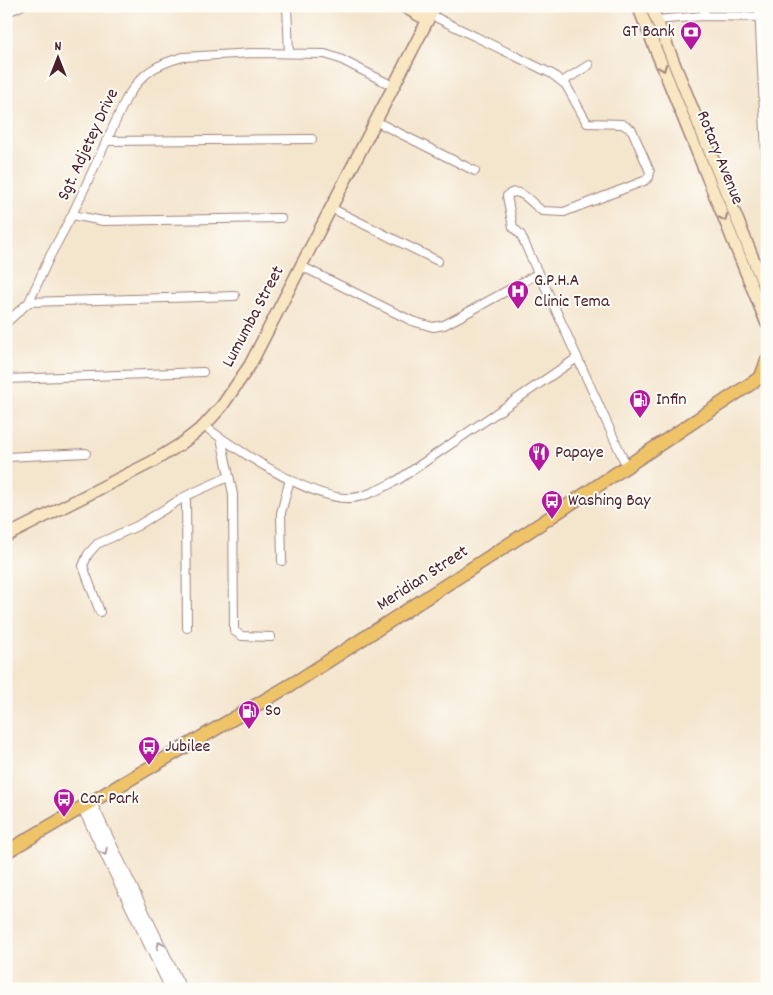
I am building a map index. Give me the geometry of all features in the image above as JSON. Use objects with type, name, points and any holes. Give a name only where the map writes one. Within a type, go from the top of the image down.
[{"type":"main road","points":[[403,6],[420,16],[432,13]]},
{"type":"main road","name":"Rotary Avenue","points":[[638,6],[767,324]]},
{"type":"main road","name":"Rotary Avenue","points":[[651,6],[767,293]]},
{"type":"main road","name":"Lumumba Street","points":[[6,536],[152,462],[204,426],[234,390],[250,365],[432,13]]},
{"type":"main road","points":[[675,96],[686,92]]},
{"type":"main road","points":[[764,375],[767,360]]},
{"type":"main road","name":"Meridian Street","points":[[6,852],[299,680],[537,526],[764,375]]},
{"type":"street","points":[[6,13],[21,6]]},
{"type":"street","points":[[287,6],[289,53]]},
{"type":"street","points":[[703,16],[706,6]]},
{"type":"street","points":[[759,6],[763,17],[767,174]]},
{"type":"street","points":[[432,13],[530,62],[562,82],[573,94],[586,123],[622,124],[632,130],[650,172],[649,177],[644,181],[564,212],[542,211],[522,194],[510,193],[506,201],[513,227],[521,235],[550,295],[626,466]]},
{"type":"street","points":[[656,20],[703,16],[763,17]]},
{"type":"street","name":"Sgt. Adjetey Drive","points":[[6,323],[29,302],[106,141],[137,81],[164,62],[183,57],[310,53],[332,57],[393,86]]},
{"type":"street","points":[[562,82],[589,65]]},
{"type":"street","points":[[375,121],[475,172]]},
{"type":"street","points":[[106,141],[312,139]]},
{"type":"street","points":[[331,208],[438,261]]},
{"type":"street","points":[[72,215],[102,221],[281,218]]},
{"type":"street","points":[[301,266],[412,321],[433,327],[444,325],[463,316],[538,273]]},
{"type":"street","points":[[29,302],[234,296]]},
{"type":"street","points":[[204,426],[290,479],[338,498],[352,498],[376,491],[398,480],[577,358]]},
{"type":"street","points":[[6,379],[203,372]]},
{"type":"street","points":[[221,438],[228,477],[234,494],[234,630],[242,636],[271,637]]},
{"type":"street","points":[[6,457],[86,453]]},
{"type":"street","points":[[100,612],[83,566],[88,554],[96,544],[137,526],[186,496],[228,477]]},
{"type":"street","points":[[282,561],[281,513],[290,479]]},
{"type":"street","points":[[186,496],[187,628]]},
{"type":"street","points":[[87,805],[171,989]]},
{"type":"street","points":[[87,805],[181,989]]},
{"type":"place","name":"GT Bank","points":[[691,51]]},
{"type":"place","name":"G.P.H.A Clinic Tema","points":[[518,310]]},
{"type":"place","name":"Infin","points":[[640,419]]},
{"type":"place","name":"Papaye","points":[[539,472]]},
{"type":"place","name":"Washing Bay","points":[[552,520]]},
{"type":"place","name":"So","points":[[249,730]]},
{"type":"place","name":"Jubilee","points":[[149,766]]},
{"type":"place","name":"Car Park","points":[[64,818]]}]
